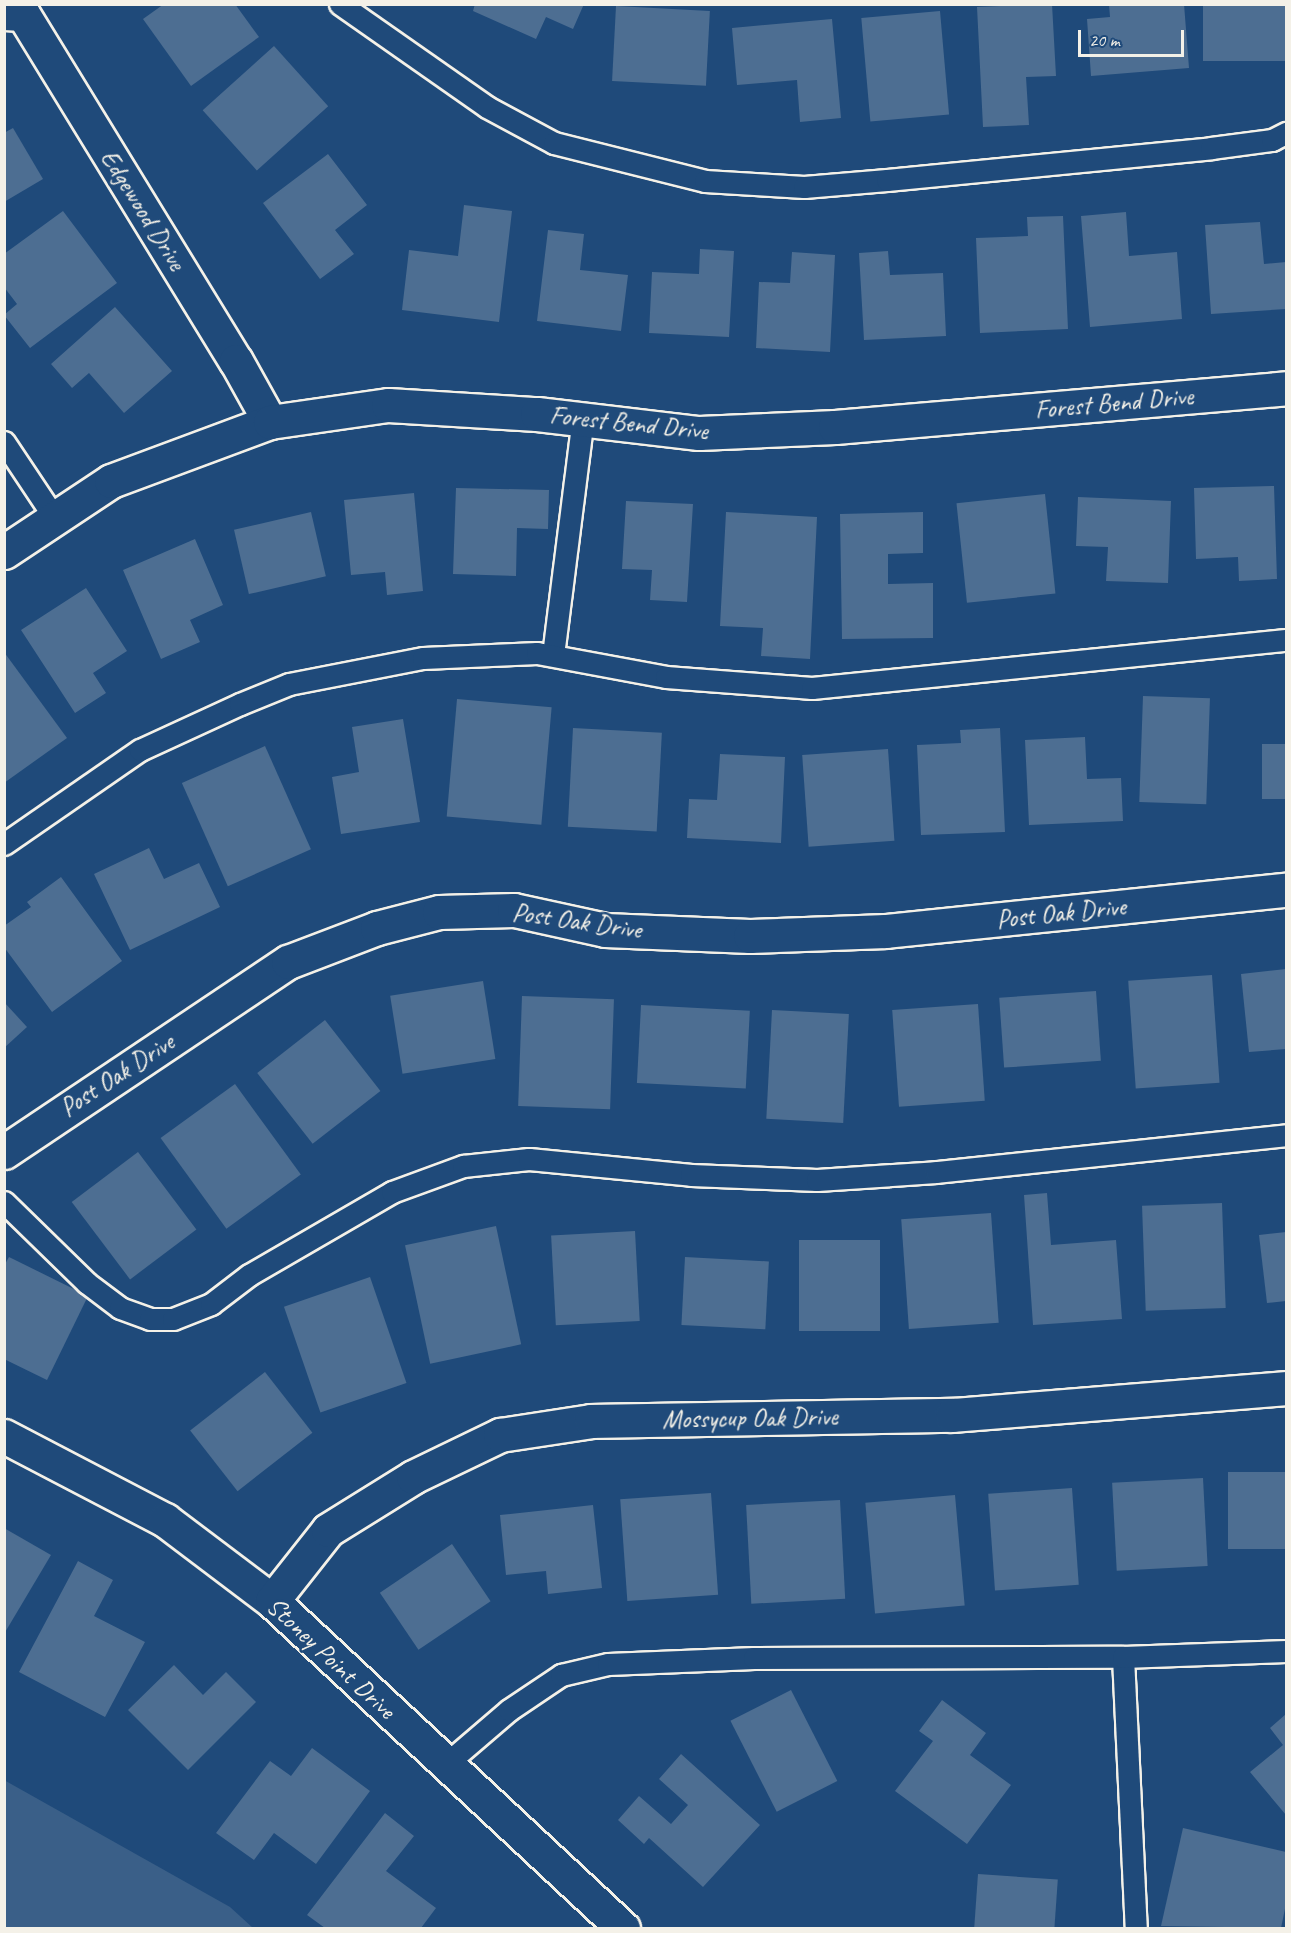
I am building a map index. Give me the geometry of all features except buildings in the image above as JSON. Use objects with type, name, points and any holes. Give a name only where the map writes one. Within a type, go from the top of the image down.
[{"type":"street","name":"Edgewood Drive","points":[[4,13],[22,14],[236,361],[270,422]]},
{"type":"street","name":"Forest Bend Drive","points":[[4,552],[111,481],[270,422],[388,405],[583,419],[699,433],[778,430],[1287,388]]},
{"type":"street","name":"Post Oak Drive","points":[[4,1152],[288,962],[377,928],[439,912],[514,910],[605,930],[750,936],[886,932],[1287,890]]},
{"type":"street","name":"Mossycup Oak Drive","points":[[272,1601],[328,1530],[413,1477],[500,1435],[591,1421],[952,1415],[1287,1388]]},
{"type":"street","name":"Stoney Point Drive","points":[[4,1436],[165,1520],[272,1601],[623,1929]]},
{"type":"lane","points":[[340,4],[487,107],[554,143],[705,181],[804,187],[1211,148],[1272,140],[1287,133]]},
{"type":"lane","points":[[554,655],[583,419]]},
{"type":"lane","points":[[4,442],[54,517]]},
{"type":"lane","points":[[4,844],[140,750],[289,684],[423,658],[495,653],[554,655],[666,677],[812,688],[1287,640]]},
{"type":"lane","points":[[4,1203],[87,1283],[120,1308],[150,1319],[173,1319],[211,1304],[249,1275],[392,1192],[463,1166],[529,1159],[691,1175],[817,1180],[936,1172],[1287,1135]]},
{"type":"lane","points":[[446,1764],[509,1710],[561,1675],[608,1664],[754,1658],[1123,1656],[1287,1651]]},
{"type":"lane","points":[[1123,1656],[1136,1929]]},
{"type":"shaded area","points":[[4,1780],[230,1907],[253,1928],[5,1928]]}]
